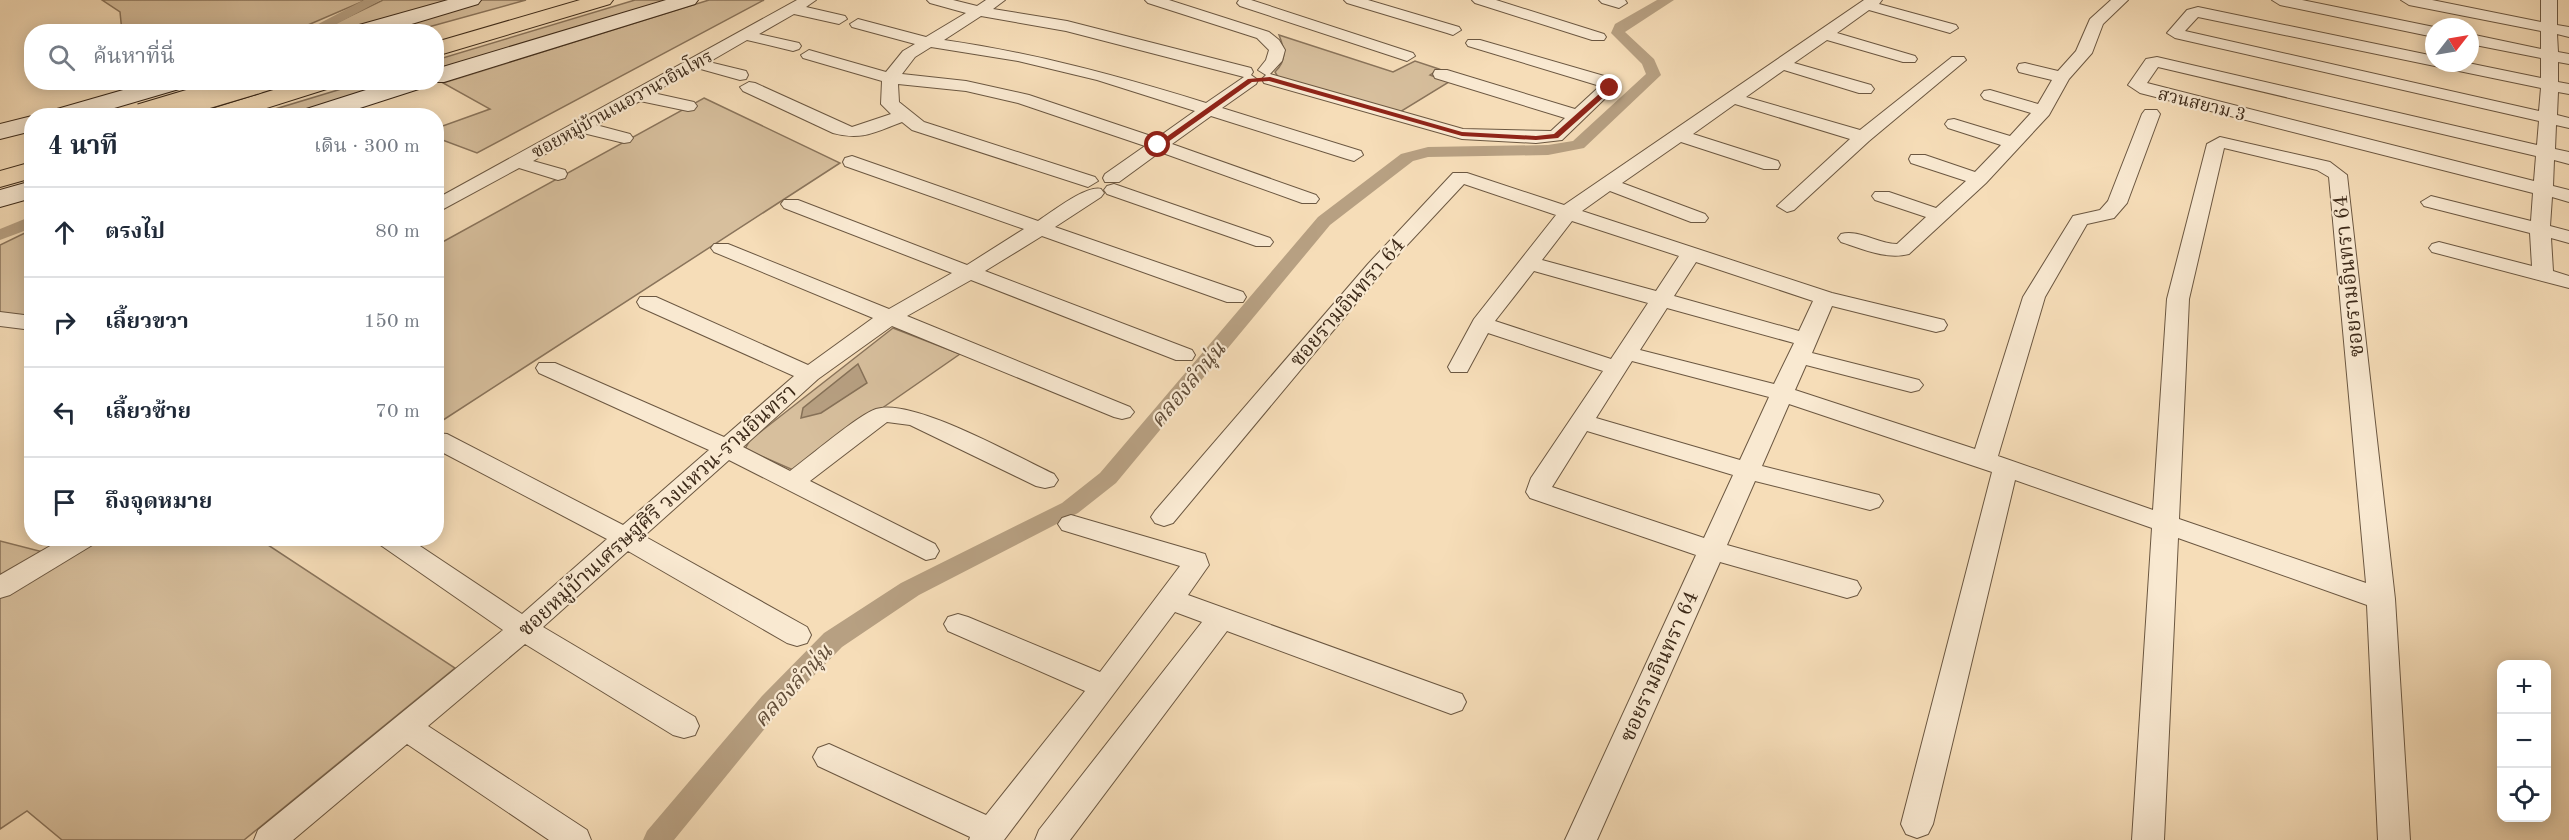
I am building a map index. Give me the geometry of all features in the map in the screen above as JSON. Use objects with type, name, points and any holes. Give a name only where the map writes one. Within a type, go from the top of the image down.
[{"type":"highway","points":[[444,29],[545,0]]},
{"type":"highway","points":[[444,48],[603,0]]},
{"type":"highway","points":[[143,108],[221,90]]},
{"type":"highway","points":[[240,108],[299,90]]},
{"type":"highway","points":[[0,156],[24,149]]},
{"type":"highway","points":[[0,180],[24,172]]},
{"type":"main road","points":[[388,24],[471,0]]},
{"type":"main road","points":[[444,74],[688,0]]},
{"type":"main road","points":[[143,108],[167,90]]},
{"type":"main road","points":[[342,108],[394,90]]},
{"type":"main road","points":[[111,108],[152,97],[160,98],[160,101],[143,108]]},
{"type":"main road","points":[[0,132],[24,125]]},
{"type":"main road","points":[[0,137],[24,131]]},
{"type":"main road","points":[[0,200],[24,192]]},
{"type":"main road","points":[[0,210],[24,203]]},
{"type":"street","name":"ซอยหมู่บ้านเนอวานาอินโทร","points":[[444,203],[808,0]]},
{"type":"street","points":[[935,0],[978,11],[1067,26],[1248,76],[1268,74],[1462,134],[1526,138],[1556,136],[1612,84],[1474,43]]},
{"type":"street","points":[[997,0],[909,54],[890,78],[890,104],[902,116],[918,126],[1091,187]]},
{"type":"street","points":[[1153,0],[1263,35],[1277,50],[1268,74]]},
{"type":"street","points":[[1480,0],[1598,38]]},
{"type":"street","points":[[1848,238],[1886,250],[1902,250],[1941,216],[2043,111],[2062,77],[2085,53],[2096,22],[2120,0]]},
{"type":"street","points":[[2280,0],[2425,30]]},
{"type":"street","points":[[2409,0],[2569,32]]},
{"type":"street","points":[[2543,275],[2540,230],[2550,85],[2549,0],[2569,4]]},
{"type":"street","points":[[1507,9],[1534,2]]},
{"type":"street","points":[[1459,367],[1482,324],[1569,211],[1824,34],[1871,2],[1950,28]]},
{"type":"street","points":[[1245,3],[1407,56]]},
{"type":"street","points":[[1318,27],[1353,7],[1453,30]]},
{"type":"street","points":[[792,9],[839,19]]},
{"type":"street","points":[[2425,59],[2198,12],[2192,13],[2175,33],[2569,123]]},
{"type":"street","points":[[858,24],[927,42],[1018,56],[1102,76],[1354,155]]},
{"type":"street","points":[[1824,34],[1910,59]]},
{"type":"street","points":[[745,35],[793,45]]},
{"type":"street","points":[[2479,41],[2569,59]]},
{"type":"street","points":[[809,55],[890,78],[966,86],[1023,99],[1309,199]]},
{"type":"street","points":[[1787,206],[1863,137],[1958,60]]},
{"type":"street","name":"สวนสยาม 3","points":[[2569,158],[2157,62],[2152,63],[2137,85],[2569,196]]},
{"type":"street","points":[[696,63],[744,81],[839,129],[853,133],[902,116]]},
{"type":"street","points":[[1781,64],[1865,89]]},
{"type":"street","points":[[2025,68],[2062,77]]},
{"type":"street","points":[[2479,70],[2569,89]]},
{"type":"street","points":[[1441,74],[1578,116]]},
{"type":"street","name":"ซอยหมู่บ้านเศรษฐศิริ วงแหวน-รามอินทรา","points":[[270,840],[523,629],[810,374],[888,318],[970,272],[1071,208],[1091,187],[1097,177],[1113,184],[1158,145],[1208,110],[1248,76]]},
{"type":"street","points":[[638,95],[688,106]]},
{"type":"street","points":[[1990,95],[2043,111]]},
{"type":"street","points":[[1732,98],[1863,137]]},
{"type":"street","points":[[1917,824],[1995,463],[2034,297],[2080,220],[2107,214],[2118,203],[2151,114]]},
{"type":"street","points":[[1953,124],[2012,142]]},
{"type":"street","points":[[581,127],[624,138]]},
{"type":"street","points":[[1679,135],[1771,165]]},
{"type":"street","name":"ซอยรามอินทรา 64","points":[[2148,840],[2178,299],[2216,144],[2226,142],[2323,166],[2338,175],[2381,599],[2394,840]]},
{"type":"street","points":[[1918,159],[1979,179]]},
{"type":"street","points":[[517,162],[558,174]]},
{"type":"street","points":[[852,162],[1234,297]]},
{"type":"street","name":"ซอยรามอินทรา 64","points":[[1164,517],[1375,268],[1456,179],[1466,177],[1825,298],[1745,470],[1581,840]]},
{"type":"street","points":[[1113,184],[1263,242]]},
{"type":"street","points":[[1608,184],[1698,218]]},
{"type":"street","points":[[1882,196],[1941,216]]},
{"type":"street","points":[[2431,202],[2569,237]]},
{"type":"street","points":[[791,204],[1184,355]]},
{"type":"street","points":[[721,248],[1122,412]]},
{"type":"street","points":[[2439,248],[2569,282]]},
{"type":"street","points":[[1692,253],[1540,484],[1539,492],[1710,550],[1847,588]]},
{"type":"street","points":[[1528,263],[1662,299],[1911,385]]},
{"type":"street","points":[[1825,298],[1936,325]]},
{"type":"street","points":[[648,302],[810,374]]},
{"type":"street","points":[[0,319],[24,322]]},
{"type":"street","points":[[1482,324],[1621,361],[1780,393],[1995,463],[2381,599]]},
{"type":"street","points":[[546,368],[726,448],[926,551]]},
{"type":"street","points":[[792,482],[881,415],[899,415],[918,420],[1045,480]]},
{"type":"street","points":[[1581,421],[1745,470],[1870,501]]},
{"type":"street","points":[[444,443],[626,538],[796,635]]},
{"type":"street","points":[[829,757],[988,836],[1105,687],[1195,566],[1195,561],[1071,524]]},
{"type":"street","points":[[0,588],[71,546]]},
{"type":"street","points":[[400,546],[523,629],[684,726]]},
{"type":"street","points":[[1171,600],[1451,702]]},
{"type":"street","points":[[1051,840],[1221,618]]},
{"type":"street","points":[[958,624],[1105,687]]},
{"type":"street","points":[[407,728],[575,840]]},
{"type":"shaded area","points":[[102,0],[366,0],[310,24],[121,24],[120,12]]},
{"type":"shaded area","points":[[383,0],[454,0],[365,24],[334,24]]},
{"type":"shaded area","points":[[480,0],[526,0],[439,24],[398,24]]},
{"type":"shaded area","points":[[635,0],[679,0],[444,72],[444,58]]},
{"type":"shaded area","points":[[709,0],[764,0],[477,153],[444,141],[444,125],[490,109],[444,83]]},
{"type":"shaded area","points":[[1279,35],[1393,72],[1415,61],[1439,69],[1430,75],[1449,82],[1400,112],[1278,77],[1275,72],[1282,63],[1284,55]]},
{"type":"shaded area","points":[[338,90],[383,90],[322,108],[278,108]]},
{"type":"shaded area","points":[[704,98],[840,163],[444,419],[444,241]]},
{"type":"shaded area","points":[[24,233],[24,317],[0,313],[0,245]]},
{"type":"shaded area","points":[[893,328],[960,354],[793,470],[745,449],[750,440]]},
{"type":"shaded area","points":[[858,364],[867,383],[821,413],[801,418],[803,408]]},
{"type":"shaded area","points":[[0,541],[47,553],[0,581]]},
{"type":"shaded area","points":[[84,546],[270,546],[455,668],[244,840],[62,840],[27,811],[0,829],[0,595]]},
{"type":"waterway","points":[[326,24],[374,0]]},
{"type":"waterway","name":"คลองลำนุ่น","points":[[657,840],[771,703],[833,640],[910,589],[1070,508],[1108,478],[1324,221],[1407,157],[1428,152],[1548,150],[1578,145],[1654,75],[1649,62],[1618,33],[1620,27],[1667,0]]},
{"type":"waterway","points":[[0,235],[24,224]]},
{"type":"route","points":[[1158,145],[1250,80],[1270,79],[1462,134],[1536,138],[1556,136],[1610,88]]}]
